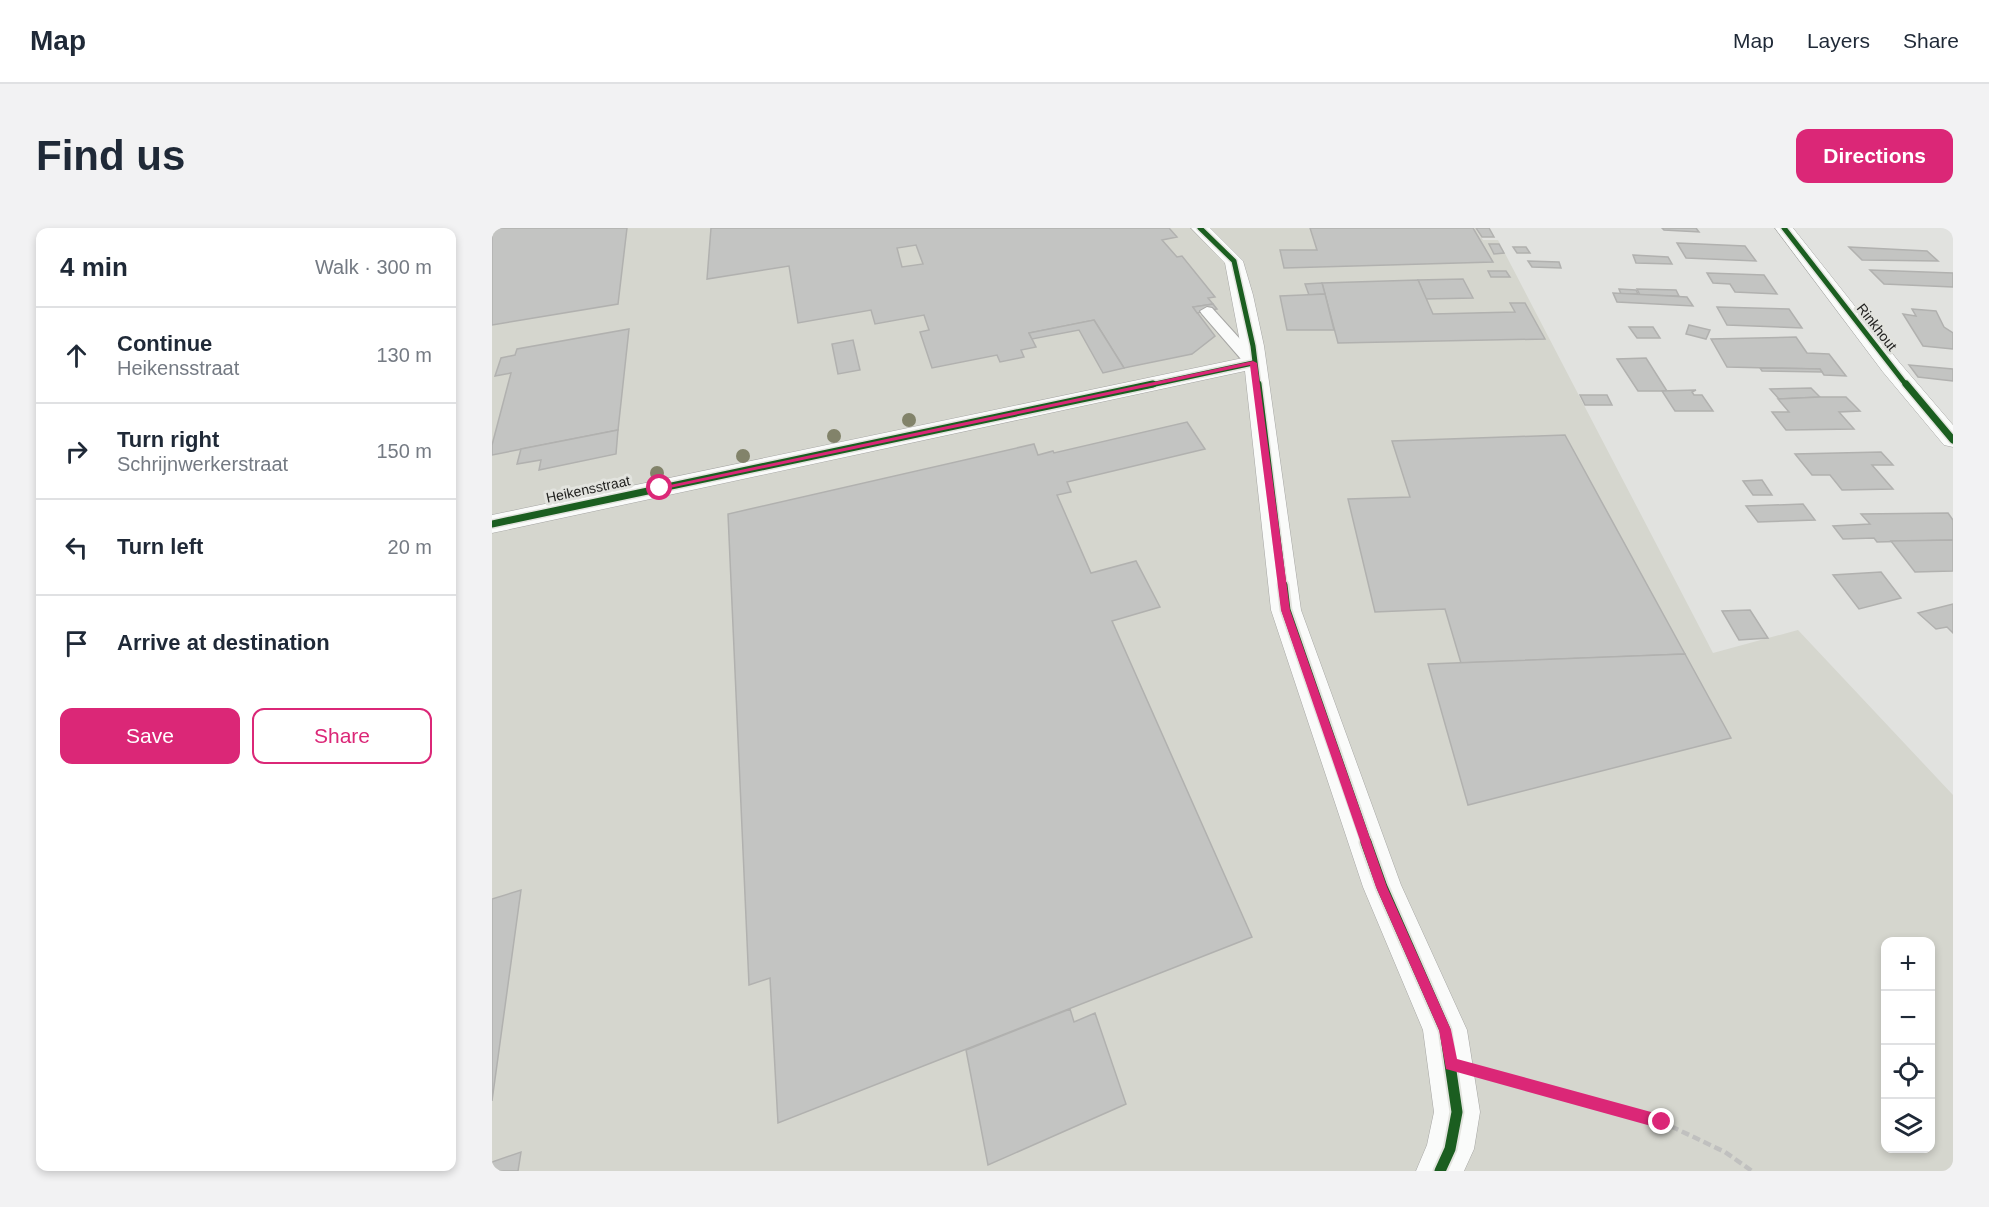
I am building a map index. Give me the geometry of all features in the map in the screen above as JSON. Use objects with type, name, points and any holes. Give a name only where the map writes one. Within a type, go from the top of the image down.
[{"type":"street","points":[[1200,228],[1234,261],[1245,305],[1253,346],[1253,363],[1286,610],[1382,887],[1445,1030],[1457,1112],[1450,1149],[1440,1171]]},
{"type":"street","name":"Rinkhout","points":[[1784,228],[1891,367],[1953,440]]},
{"type":"street","name":"Heikensstraat","points":[[492,524],[1253,363]]},
{"type":"lane","points":[[1207,311],[1253,363]]},
{"type":"path","points":[[1451,1064],[1662,1122],[1725,1152],[1752,1171]]},
{"type":"shaded area","points":[[492,228],[1475,228],[1483,240],[1498,240],[1713,653],[1798,630],[1953,795],[1953,1171],[492,1171]]},
{"type":"building","points":[[492,228],[627,228],[618,304],[492,325]]},
{"type":"building","points":[[711,228],[1169,228],[1177,237],[1162,240],[1177,257],[1182,256],[1215,297],[1208,298],[1213,304],[1193,307],[1215,336],[1192,354],[1124,368],[1094,320],[1029,333],[1036,347],[1021,350],[1024,357],[1000,362],[997,355],[932,368],[920,332],[929,330],[924,315],[875,324],[871,310],[798,323],[789,266],[707,279]],"holes":[[[916,245],[923,264],[902,267],[897,248]]]},
{"type":"building","points":[[1310,228],[1473,228],[1493,262],[1284,268],[1280,250],[1317,250]]},
{"type":"building","points":[[1476,228],[1489,228],[1494,237],[1482,237]]},
{"type":"building","points":[[1662,228],[1696,228],[1699,232],[1664,230]]},
{"type":"building","points":[[1677,243],[1745,246],[1756,261],[1686,258]]},
{"type":"building","points":[[1489,244],[1499,244],[1504,253],[1494,254]]},
{"type":"building","points":[[1513,247],[1526,247],[1530,253],[1517,253]]},
{"type":"building","points":[[1849,247],[1927,251],[1938,261],[1862,260]]},
{"type":"building","points":[[1633,255],[1668,257],[1672,264],[1636,263]]},
{"type":"building","points":[[1528,261],[1559,262],[1561,268],[1532,267]]},
{"type":"building","points":[[1870,270],[1953,273],[1953,287],[1884,284]]},
{"type":"building","points":[[1488,271],[1506,271],[1510,277],[1491,277]]},
{"type":"building","points":[[1707,273],[1764,275],[1777,294],[1735,292],[1730,284],[1713,283]]},
{"type":"building","points":[[1463,279],[1473,298],[1426,299],[1418,280]]},
{"type":"building","points":[[1418,280],[1433,314],[1515,312],[1510,303],[1525,303],[1545,339],[1338,343],[1322,283]]},
{"type":"building","points":[[1322,283],[1325,294],[1309,295],[1305,284]]},
{"type":"building","points":[[1619,289],[1636,290],[1638,294],[1621,294]]},
{"type":"building","points":[[1637,289],[1676,290],[1679,296],[1640,295]]},
{"type":"building","points":[[1613,293],[1687,297],[1693,306],[1617,302]]},
{"type":"building","points":[[1325,294],[1334,330],[1287,330],[1280,296]]},
{"type":"building","points":[[1213,304],[1217,309],[1197,313],[1193,307]]},
{"type":"building","points":[[1717,307],[1789,309],[1802,328],[1727,325]]},
{"type":"building","points":[[1912,309],[1936,311],[1944,327],[1953,333],[1953,349],[1923,346],[1903,314],[1916,316]]},
{"type":"building","points":[[1094,320],[1124,368],[1103,373],[1079,330],[1032,339],[1029,333]]},
{"type":"building","points":[[1689,325],[1710,330],[1706,339],[1686,334]]},
{"type":"building","points":[[1629,327],[1653,327],[1660,338],[1637,338]]},
{"type":"building","points":[[629,329],[618,430],[492,455],[492,445],[511,373],[495,376],[501,358],[515,355],[517,349]]},
{"type":"building","points":[[1796,337],[1807,353],[1829,354],[1846,376],[1824,375],[1820,369],[1727,367],[1711,339]]},
{"type":"building","points":[[853,340],[860,370],[838,374],[832,344]]},
{"type":"building","points":[[1646,358],[1667,391],[1638,391],[1617,359]]},
{"type":"building","points":[[1909,365],[1953,369],[1953,381],[1918,377]]},
{"type":"building","points":[[1760,368],[1820,369],[1822,372],[1762,371]]},
{"type":"building","points":[[1811,388],[1820,397],[1779,399],[1770,389]]},
{"type":"building","points":[[1696,390],[1692,392],[1694,395],[1702,395],[1713,411],[1675,411],[1662,391]]},
{"type":"building","points":[[1580,395],[1607,395],[1612,405],[1585,405]]},
{"type":"building","points":[[1846,397],[1860,411],[1839,412],[1854,429],[1786,430],[1772,412],[1789,412],[1778,399]]},
{"type":"building","points":[[1187,422],[1205,449],[1067,482],[1071,492],[1057,495],[1091,573],[1136,561],[1160,607],[1112,621],[1252,937],[778,1123],[770,978],[749,985],[728,514],[1034,444],[1038,455],[1053,451],[1054,453]]},
{"type":"building","points":[[618,430],[616,454],[539,470],[541,460],[517,464],[521,449]]},
{"type":"building","points":[[1565,435],[1685,654],[1461,663],[1445,609],[1375,612],[1348,499],[1410,497],[1392,441]]},
{"type":"building","points":[[1881,452],[1893,465],[1872,465],[1893,489],[1842,490],[1830,475],[1812,475],[1795,454]]},
{"type":"building","points":[[1762,480],[1772,495],[1753,495],[1743,481]]},
{"type":"building","points":[[1803,504],[1815,520],[1758,522],[1746,506]]},
{"type":"building","points":[[1948,513],[1953,520],[1953,540],[1877,542],[1874,538],[1843,539],[1833,526],[1870,524],[1861,514]]},
{"type":"building","points":[[1953,540],[1953,571],[1915,572],[1891,541]]},
{"type":"building","points":[[1881,572],[1901,598],[1859,609],[1833,575]]},
{"type":"building","points":[[1953,604],[1953,633],[1947,627],[1936,629],[1918,613]]},
{"type":"building","points":[[1750,610],[1768,638],[1739,640],[1722,611]]},
{"type":"building","points":[[1685,654],[1731,738],[1468,805],[1428,664]]},
{"type":"building","points":[[521,890],[492,1101],[492,899]]},
{"type":"building","points":[[1070,1009],[1074,1022],[1095,1013],[1126,1104],[988,1165],[966,1050]]},
{"type":"building","points":[[521,1152],[518,1171],[492,1171],[492,1162]]},
{"type":"cycle path","points":[[1200,228],[1234,261],[1243,295],[1253,346],[1286,610],[1382,887],[1445,1030],[1457,1112],[1450,1149],[1440,1171]]},
{"type":"cycle path","points":[[1784,228],[1891,367],[1953,440]]},
{"type":"cycle path","points":[[492,524],[1253,363]]},
{"type":"route","points":[[660,488],[1253,363],[1286,610],[1382,887],[1445,1030],[1451,1064],[1662,1122]]}]
